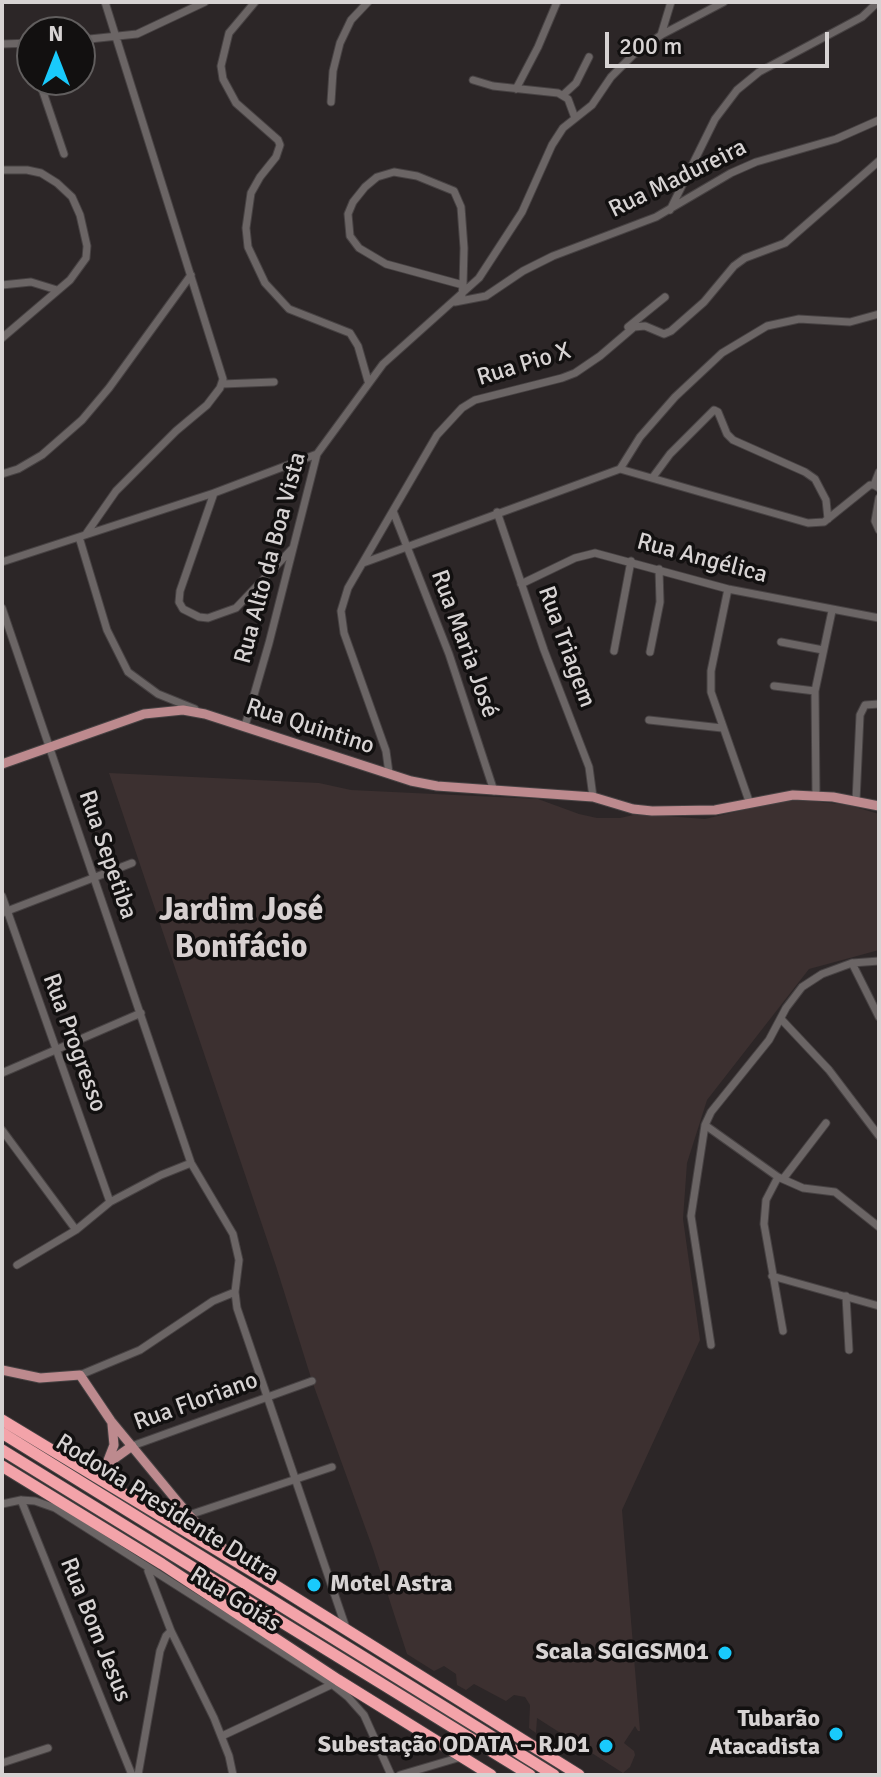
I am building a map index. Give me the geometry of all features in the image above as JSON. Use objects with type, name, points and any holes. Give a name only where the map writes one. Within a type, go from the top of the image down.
[{"type":"highway","points":[[2,1420],[318,1614]]},
{"type":"highway","name":"Rodovia Presidente Dutra","points":[[2,1433],[554,1775]]},
{"type":"highway","name":"Rodovia Presidente Dutra","points":[[2,1450],[530,1775]]},
{"type":"highway","points":[[2,1466],[162,1564],[336,1683],[491,1775]]},
{"type":"highway","points":[[166,1534],[347,1630],[579,1775]]},
{"type":"main road","points":[[2,764],[144,714],[183,710],[205,714]]},
{"type":"main road","name":"Rua Quintino","points":[[205,714],[437,786],[593,797],[633,809],[696,812],[749,801],[816,794],[879,806]]},
{"type":"main road","points":[[2,1370],[40,1378],[80,1375],[111,1421],[189,1515],[246,1568]]},
{"type":"main road","points":[[51,1450],[84,1463],[107,1463],[114,1445],[111,1421]]},
{"type":"main road","name":"Rua Floriano","points":[[107,1463],[132,1446]]},
{"type":"street","points":[[82,535],[116,491],[207,405],[222,384],[221,366],[105,2]]},
{"type":"street","points":[[96,39],[117,38],[152,29],[205,2]]},
{"type":"street","points":[[255,2],[229,33],[221,66],[223,79],[236,103],[280,145],[276,157],[265,168],[251,193],[246,228],[248,247],[265,283],[289,309],[350,333],[364,361],[368,381]]},
{"type":"street","points":[[331,102],[333,71],[340,43],[351,20],[368,2]]},
{"type":"street","points":[[516,89],[557,2]]},
{"type":"street","points":[[661,35],[671,2]]},
{"type":"street","name":"Rua Alto da Boa Vista","points":[[245,726],[317,454],[368,381],[479,278],[522,212],[552,145],[563,128],[592,105],[621,66],[661,35],[724,2]]},
{"type":"street","points":[[670,210],[715,119],[737,90],[759,72],[862,17],[878,2]]},
{"type":"street","points":[[473,80],[563,95],[576,83],[589,57]]},
{"type":"street","points":[[563,95],[575,118]]},
{"type":"street","points":[[44,96],[64,154]]},
{"type":"street","name":"Rua Madureira","points":[[455,302],[486,296],[545,259],[670,210],[731,173],[756,162],[836,139],[879,120]]},
{"type":"street","name":"Rua Pio X","points":[[389,773],[386,751],[342,622],[343,600],[437,435],[462,408],[489,395],[562,378],[589,365],[640,325],[659,333],[671,331],[704,302],[734,266],[745,258],[785,243],[879,161]]},
{"type":"street","points":[[2,170],[41,173],[72,197],[85,232],[86,258],[80,269],[24,323],[2,338]]},
{"type":"street","points":[[462,295],[463,285],[461,207],[454,191],[417,176],[394,172],[377,177],[365,187],[348,214],[350,236],[359,248],[386,264],[463,285]]},
{"type":"street","points":[[2,474],[42,455],[82,420],[191,275]]},
{"type":"street","points":[[2,285],[31,282],[57,290]]},
{"type":"street","points":[[621,339],[628,326],[665,297]]},
{"type":"street","points":[[620,469],[653,421],[722,353],[745,338],[785,321],[799,319],[839,323],[879,314]]},
{"type":"street","points":[[222,384],[274,382]]},
{"type":"street","points":[[653,477],[675,448],[714,410],[733,440],[815,479],[826,500],[828,519]]},
{"type":"street","points":[[2,562],[214,493],[317,454]]},
{"type":"street","points":[[363,563],[620,469],[808,523],[824,522],[870,485],[877,486],[879,472]]},
{"type":"street","points":[[214,493],[180,591],[179,602],[189,614],[208,618],[236,608],[294,547]]},
{"type":"street","points":[[879,498],[875,521],[879,530]]},
{"type":"street","name":"Rua Maria José","points":[[393,511],[449,654],[494,792]]},
{"type":"street","name":"Rua Triagem","points":[[497,512],[589,767],[593,797]]},
{"type":"street","name":"Rua Quintino","points":[[82,535],[107,630],[128,672],[158,694],[205,714]]},
{"type":"street","name":"Rua Angélica","points":[[521,584],[585,554],[595,553],[728,589],[879,618]]},
{"type":"street","points":[[614,651],[631,561]]},
{"type":"street","points":[[650,652],[660,602],[659,569]]},
{"type":"street","points":[[728,589],[710,681],[713,703],[749,801]]},
{"type":"street","name":"Rua Sepetiba","points":[[2,608],[191,1163],[233,1234],[239,1260],[235,1292]]},
{"type":"street","points":[[816,794],[815,691],[832,611]]},
{"type":"street","points":[[2,639],[11,636]]},
{"type":"street","points":[[781,642],[823,650]]},
{"type":"street","points":[[774,686],[815,691]]},
{"type":"street","points":[[856,801],[860,715],[865,705],[879,704]]},
{"type":"street","points":[[649,720],[722,728]]},
{"type":"street","points":[[4,912],[132,863]]},
{"type":"street","name":"Rua Progresso","points":[[2,896],[4,912],[110,1202]]},
{"type":"street","points":[[711,1345],[712,1337],[696,1264],[691,1216],[705,1125],[720,1099],[769,1040],[794,997],[811,980],[852,963],[879,961]]},
{"type":"street","points":[[852,963],[879,1017]]},
{"type":"street","points":[[2,1073],[141,1013]]},
{"type":"street","points":[[781,1019],[837,1079],[879,1136]]},
{"type":"street","points":[[783,1331],[767,1251],[765,1211],[771,1187],[826,1123]]},
{"type":"street","points":[[705,1125],[780,1178],[803,1188],[835,1192],[879,1227]]},
{"type":"street","points":[[2,1130],[76,1230]]},
{"type":"street","points":[[17,1265],[76,1230],[110,1202],[191,1163]]},
{"type":"street","points":[[772,1276],[879,1306]]},
{"type":"street","points":[[80,1375],[140,1350],[213,1301],[235,1292],[237,1308],[347,1630]]},
{"type":"street","points":[[846,1296],[849,1350]]},
{"type":"street","name":"Rua Floriano","points":[[132,1446],[312,1381]]},
{"type":"street","points":[[189,1515],[332,1467]]},
{"type":"street","points":[[2,1504],[21,1500]]},
{"type":"street","name":"Rua Goiás","points":[[21,1500],[55,1508],[148,1569],[336,1683],[364,1715],[391,1775]]},
{"type":"street","name":"Rua Bom Jesus","points":[[21,1500],[135,1775]]},
{"type":"street","points":[[148,1569],[171,1631],[222,1736],[233,1775]]},
{"type":"street","points":[[135,1775],[160,1651],[171,1631]]},
{"type":"street","points":[[222,1736],[336,1683]]},
{"type":"street","points":[[2,1763],[48,1748]]},
{"type":"street","points":[[400,1775],[461,1757]]},
{"type":"shaded area","points":[[109,773],[319,783],[351,790],[538,799],[597,818],[638,814],[705,819],[781,801],[802,800],[848,805],[879,814],[879,950],[809,969],[707,1100],[687,1163],[683,1219],[700,1340],[622,1510],[640,1731],[635,1726],[624,1743],[635,1755],[630,1767],[623,1773],[537,1718],[536,1733],[529,1728],[530,1705],[525,1697],[514,1695],[506,1701],[474,1684],[466,1690],[457,1685],[456,1674],[444,1666],[434,1671],[407,1654],[312,1381]]},
{"type":"place","name":"Motel Astra","points":[[314,1585]]},
{"type":"place","name":"Scala SGIGSM01","points":[[725,1653]]},
{"type":"place","name":"Tubarão Atacadista","points":[[836,1734]]},
{"type":"place","name":"Subestação ODATA – RJ01","points":[[606,1746]]},
{"type":"district","name":"Jardim José Bonifácio","points":[[241,930]]}]
